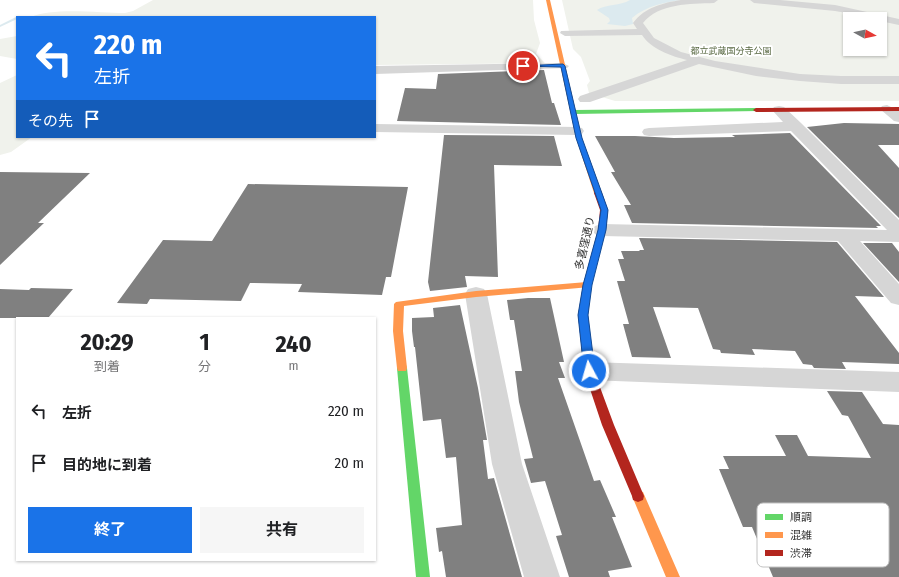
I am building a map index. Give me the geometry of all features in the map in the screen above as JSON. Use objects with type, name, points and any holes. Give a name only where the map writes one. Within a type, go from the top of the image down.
[{"type":"main road","name":"多喜窪通り","points":[[548,0],[577,130],[604,210],[602,230],[588,285],[583,315],[589,371],[608,425],[673,577]]},
{"type":"main road","points":[[574,112],[893,109]]},
{"type":"main road","points":[[423,577],[398,331],[399,304],[476,294],[588,285]]},
{"type":"street","points":[[714,0],[673,4],[648,12],[641,17],[638,23],[642,32],[658,44],[703,61],[743,70],[802,79],[862,82],[899,80]]},
{"type":"street","points":[[754,0],[828,7],[899,22]]},
{"type":"street","points":[[828,7],[841,0]]},
{"type":"street","points":[[565,33],[642,32]]},
{"type":"street","points":[[584,100],[703,61]]},
{"type":"street","points":[[597,104],[703,61]]},
{"type":"street","points":[[376,70],[563,66]]},
{"type":"street","points":[[893,109],[899,118]]},
{"type":"street","points":[[779,110],[899,231]]},
{"type":"street","points":[[648,132],[796,126]]},
{"type":"street","points":[[376,128],[577,130]]},
{"type":"street","points":[[602,230],[899,236]]},
{"type":"street","points":[[844,235],[899,298]]},
{"type":"street","points":[[476,294],[507,464],[542,577]]},
{"type":"street","points":[[589,371],[899,382]]},
{"type":"green space","points":[[153,0],[533,0],[534,20],[540,43],[536,54],[545,63],[376,65],[376,16],[34,16],[64,11],[125,13],[133,11]]},
{"type":"green space","name":"都立武蔵国分寺公園","points":[[562,0],[899,0],[899,101],[615,101],[589,93],[587,85],[590,81],[581,57],[573,49]]},
{"type":"green space","points":[[16,36],[16,59],[0,56],[0,39]]},
{"type":"green space","points":[[16,75],[16,138],[31,138],[11,152],[0,155],[0,83]]},
{"type":"shaded area","points":[[630,0],[682,0],[662,3],[643,10],[632,18],[633,24],[625,26],[607,24],[610,21],[609,18],[597,10]]},
{"type":"building","points":[[544,70],[552,103],[554,103],[561,125],[397,121],[405,88],[436,89],[438,74]]},
{"type":"building","points":[[844,123],[899,124],[899,145],[878,145],[899,168],[899,218],[807,127]]},
{"type":"building","points":[[790,133],[881,226],[876,226],[878,228],[632,223],[624,205],[631,205],[611,172],[615,172],[595,136],[674,138],[735,137],[732,135]]},
{"type":"building","points":[[444,135],[554,136],[562,166],[494,165],[498,277],[465,276],[467,287],[430,291],[428,282]]},
{"type":"building","points":[[0,172],[90,173],[38,223],[44,223],[0,265]]},
{"type":"building","points":[[248,184],[408,187],[391,277],[386,277],[382,295],[298,292],[302,284],[250,283],[241,301],[150,299],[147,304],[117,303],[163,240],[212,241]]},
{"type":"building","points":[[639,238],[837,242],[884,297],[855,296],[899,353],[899,364],[842,362],[846,369],[814,368],[812,365],[803,364],[795,351],[752,349],[755,355],[721,353],[720,350],[713,349],[698,308],[653,307],[671,358],[632,357],[623,324],[629,324],[617,281],[625,281],[618,259],[624,259],[621,251],[644,250]]},
{"type":"building","points":[[863,243],[892,243],[899,252],[899,282]]},
{"type":"building","points":[[31,288],[73,289],[49,317],[0,318],[0,289],[29,290]]},
{"type":"building","points":[[550,298],[564,362],[559,362],[565,378],[558,378],[594,481],[600,480],[616,517],[612,517],[632,567],[608,571],[610,577],[569,577],[556,536],[562,535],[545,481],[531,483],[524,459],[533,458],[519,402],[515,371],[522,371],[514,320],[510,320],[507,300]]},
{"type":"building","points":[[460,305],[478,388],[487,440],[483,440],[488,479],[494,478],[522,577],[446,577],[442,551],[439,552],[436,528],[462,525],[456,457],[446,458],[441,419],[423,421],[412,331],[412,318],[434,317],[433,308]]},
{"type":"building","points":[[827,391],[862,392],[883,424],[899,425],[899,577],[773,577],[769,567],[889,567],[889,503],[757,503],[757,539],[752,527],[743,527],[719,469],[729,469],[723,456],[786,456],[775,435],[797,435],[808,456],[871,458],[848,416],[842,415]]},
{"type":"waterway","points":[[0,26],[16,18]]},
{"type":"traffic: fast","points":[[574,112],[756,110]]},
{"type":"traffic: fast","points":[[402,368],[423,577]]},
{"type":"traffic: slow","points":[[548,0],[579,138],[598,193]]},
{"type":"traffic: slow","points":[[402,368],[398,331],[399,304],[476,294],[587,285]]},
{"type":"traffic: slow","points":[[638,496],[673,577]]},
{"type":"traffic: jam","points":[[756,110],[899,109]]},
{"type":"traffic: jam","points":[[598,193],[604,210],[602,230],[587,285],[583,315],[589,371],[608,425],[638,496]]},
{"type":"route","points":[[523,66],[563,66],[579,138],[604,210],[602,230],[588,285],[583,315],[589,371]]}]
